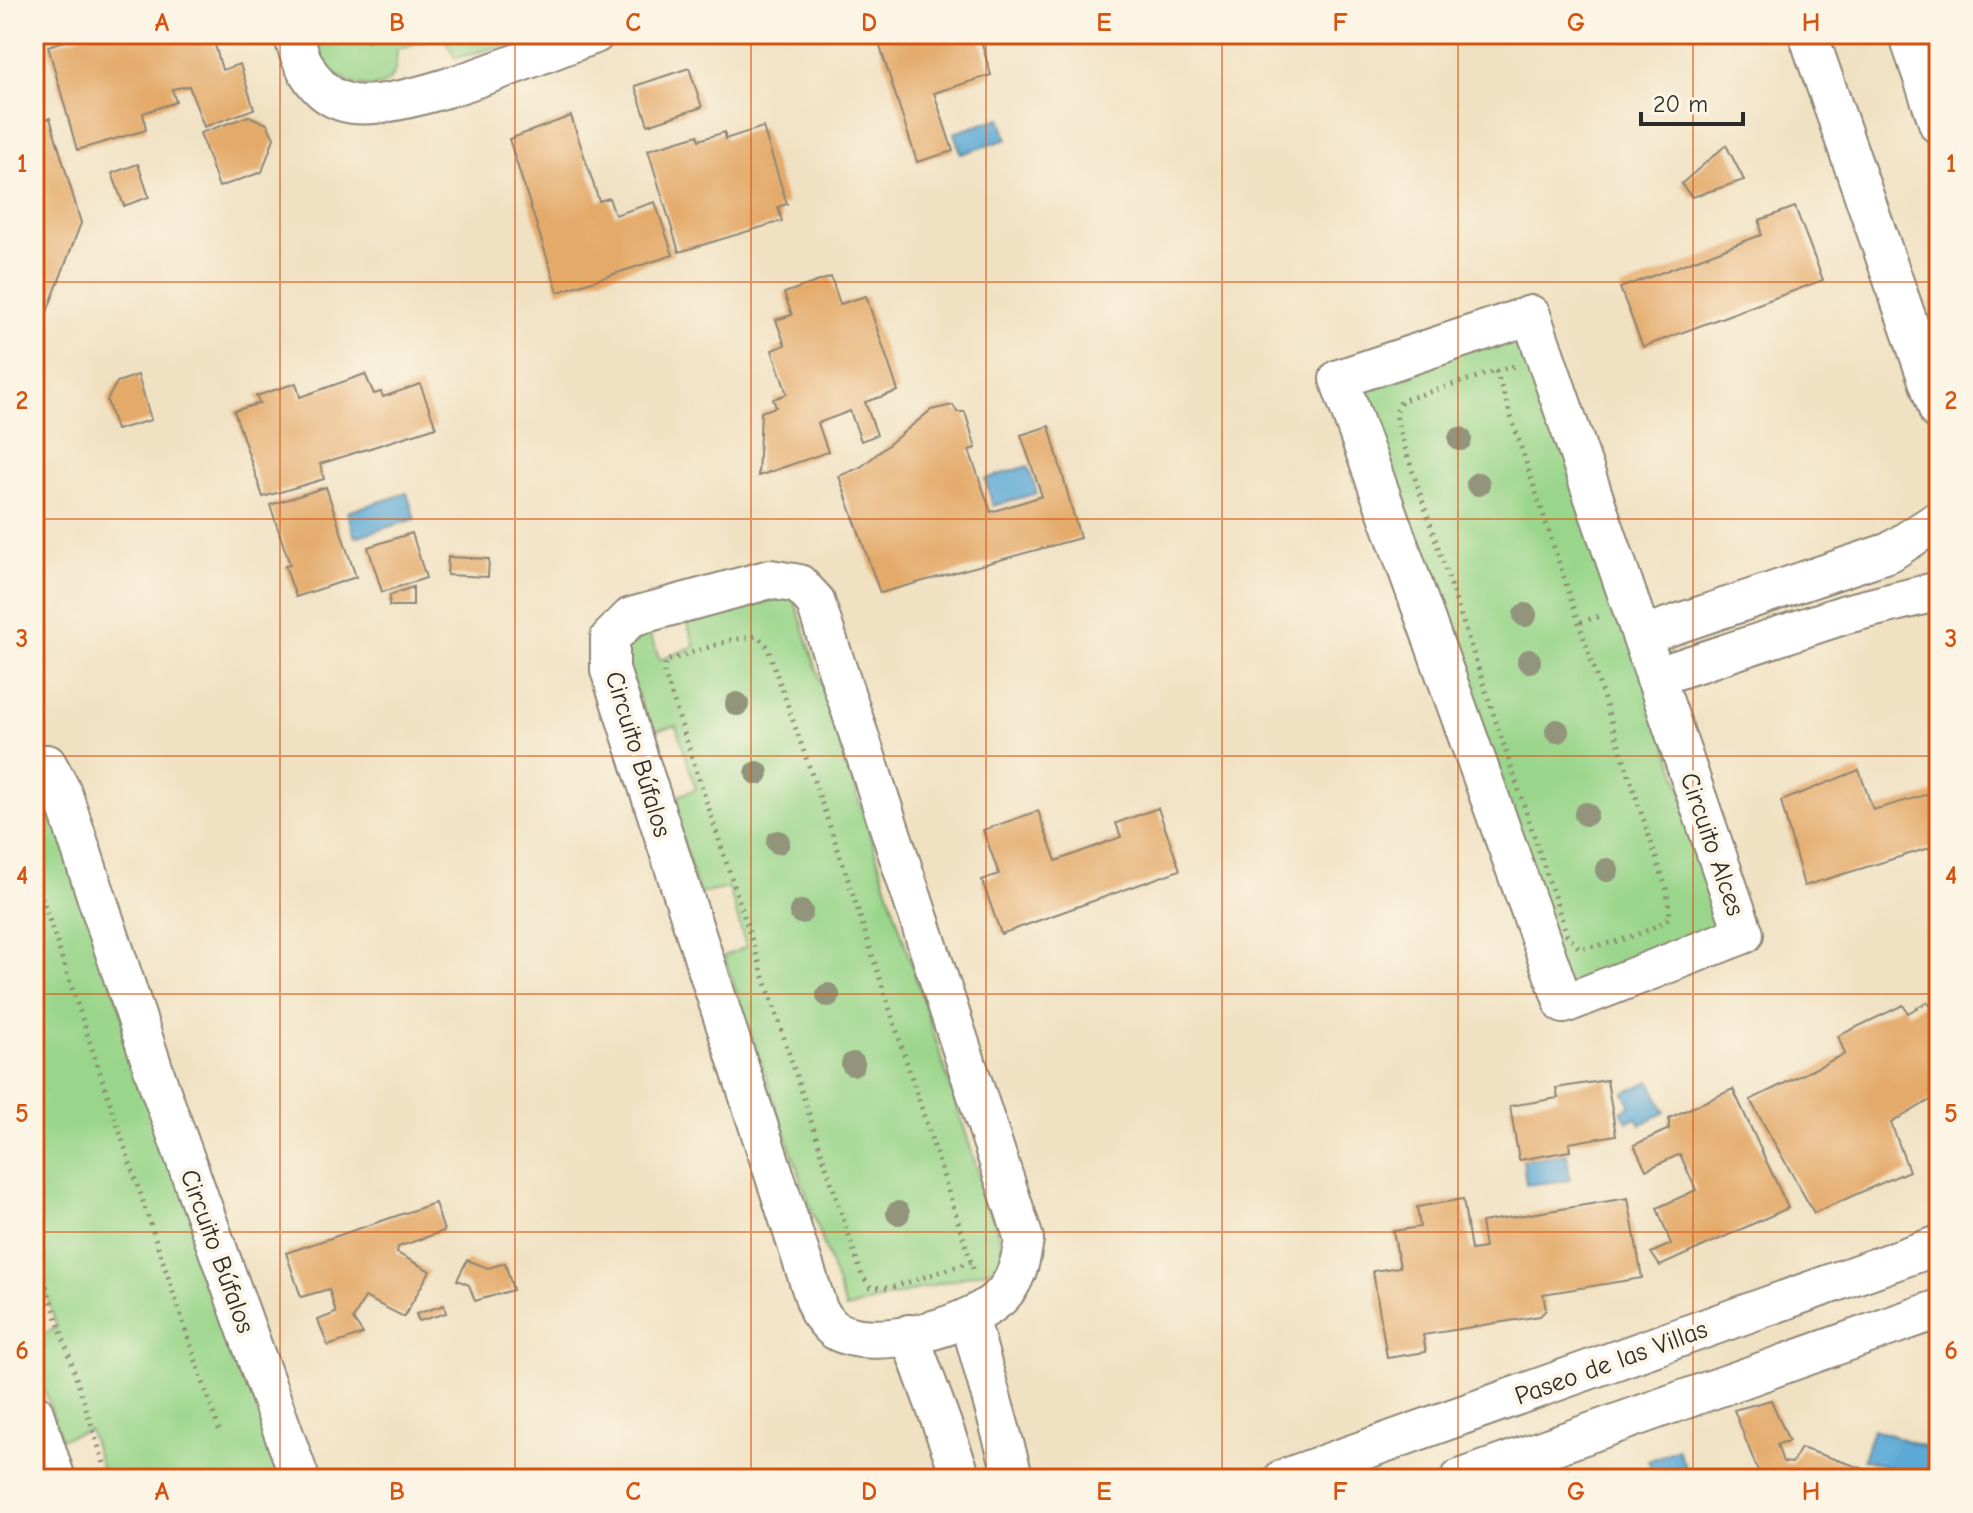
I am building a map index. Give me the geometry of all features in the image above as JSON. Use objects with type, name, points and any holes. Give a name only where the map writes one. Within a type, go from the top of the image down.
[{"type":"street","points":[[293,34],[301,64],[320,88],[351,104],[400,102],[595,34]]},
{"type":"street","points":[[1808,34],[1939,412]]},
{"type":"street","points":[[1908,34],[1939,125]]},
{"type":"street","name":"Circuito Alces","points":[[1531,315],[1641,636],[1744,934],[1564,1004],[1339,379],[1531,315]]},
{"type":"street","points":[[1641,636],[1890,552],[1939,520]]},
{"type":"street","points":[[1832,574],[1846,614]]},
{"type":"street","name":"Circuito Búfalos","points":[[770,579],[799,584],[815,601],[1024,1239],[1015,1276],[999,1299],[978,1312],[909,1334],[877,1340],[855,1337],[834,1329],[819,1312],[610,670],[610,638],[631,617],[770,579]]},
{"type":"street","points":[[1655,677],[1846,614],[1939,591]]},
{"type":"street","name":"Circuito Búfalos","points":[[34,764],[47,764],[62,792],[159,1086],[300,1479]]},
{"type":"street","name":"Paseo de las Villas","points":[[1283,1479],[1939,1245]]},
{"type":"street","points":[[1460,1479],[1939,1309]]},
{"type":"street","points":[[978,1312],[996,1415],[1014,1479]]},
{"type":"street","points":[[909,1334],[962,1479]]},
{"type":"street","points":[[34,1413],[56,1479]]},
{"type":"street","points":[[947,1431],[996,1415]]},
{"type":"path","points":[[362,34],[366,40],[376,40],[394,34]]},
{"type":"path","points":[[1496,371],[1498,382],[1581,622],[1667,891],[1670,917],[1658,925],[1593,947],[1579,948],[1567,935],[1399,430],[1396,413],[1401,401],[1496,371]]},
{"type":"path","points":[[971,1262],[890,1288],[871,1287],[862,1276],[693,767],[664,672],[666,661],[731,640],[757,636],[767,646],[843,864],[971,1262],[978,1312]]},
{"type":"path","points":[[34,874],[220,1433]]},
{"type":"path","points":[[34,1248],[109,1479]]},
{"type":"green space","points":[[315,34],[549,34],[455,58],[443,35],[397,49],[393,75],[379,86],[369,87],[349,82],[332,71],[322,58]]},
{"type":"green space","points":[[1526,329],[1730,931],[1568,992],[1356,385]]},
{"type":"green space","points":[[793,595],[1008,1265],[846,1309],[724,956],[746,947],[729,888],[699,894],[670,799],[696,789],[676,726],[650,731],[627,665],[627,648],[649,633],[660,660],[695,646],[687,623]]},
{"type":"green space","points":[[34,779],[42,780],[283,1479],[105,1479],[89,1430],[61,1439],[34,1358],[34,1337],[57,1328],[34,1257]]},
{"type":"water","points":[[1000,118],[1007,139],[961,154],[954,133]]},
{"type":"water","points":[[1028,466],[1037,493],[993,506],[985,479]]},
{"type":"water","points":[[407,493],[415,519],[355,537],[347,512]]},
{"type":"water","points":[[1650,1081],[1665,1112],[1640,1125],[1636,1118],[1627,1122],[1621,1111],[1631,1106],[1624,1093]]},
{"type":"water","points":[[1567,1154],[1570,1180],[1526,1185],[1523,1160]]},
{"type":"water","points":[[1873,1429],[1937,1451],[1928,1479],[1863,1459]]},
{"type":"water","points":[[1678,1449],[1690,1479],[1656,1479],[1648,1461]]},
{"type":"building","points":[[88,34],[204,34],[204,43],[214,41],[222,70],[240,64],[254,109],[204,127],[189,86],[172,89],[176,102],[143,113],[146,130],[77,150],[48,46]]},
{"type":"building","points":[[876,34],[979,34],[991,75],[934,93],[953,151],[917,162]]},
{"type":"building","points":[[1236,34],[1266,34],[1266,35],[1238,43]]},
{"type":"building","points":[[1361,34],[1381,34],[1380,39],[1364,44]]},
{"type":"building","points":[[689,68],[702,107],[648,125],[635,86]]},
{"type":"building","points":[[249,116],[267,124],[274,138],[262,172],[219,187],[200,133]]},
{"type":"building","points":[[571,116],[599,201],[609,198],[615,215],[655,202],[673,255],[558,292],[509,139]]},
{"type":"building","points":[[50,118],[81,223],[40,330],[34,327],[34,123]]},
{"type":"building","points":[[763,127],[787,204],[778,207],[782,221],[679,252],[648,150],[698,135],[699,140],[725,132],[725,139]]},
{"type":"building","points":[[1726,145],[1744,180],[1692,197],[1681,184]]},
{"type":"building","points":[[138,164],[149,197],[124,206],[112,173]]},
{"type":"building","points":[[1795,207],[1823,280],[1643,347],[1620,288],[1761,235],[1760,220]]},
{"type":"building","points":[[831,277],[840,304],[866,296],[898,391],[865,402],[877,435],[861,441],[850,411],[818,423],[828,452],[758,476],[761,412],[776,407],[773,399],[787,394],[772,350],[785,345],[776,320],[792,315],[784,293]]},
{"type":"building","points":[[365,374],[374,394],[381,392],[383,397],[420,384],[436,427],[320,464],[324,479],[263,497],[234,411],[260,403],[256,396],[296,383],[300,397]]},
{"type":"building","points":[[138,375],[151,420],[116,430],[107,400],[117,382]]},
{"type":"building","points":[[953,405],[957,412],[965,412],[976,448],[969,450],[991,512],[1042,496],[1021,435],[1049,426],[1080,538],[880,593],[839,476],[861,467],[931,410]]},
{"type":"building","points":[[326,487],[356,577],[296,597],[285,566],[290,565],[270,505]]},
{"type":"building","points":[[412,533],[426,578],[382,592],[368,547]]},
{"type":"building","points":[[448,557],[489,559],[488,577],[447,575]]},
{"type":"building","points":[[413,587],[413,606],[389,606],[390,595]]},
{"type":"building","points":[[1859,770],[1873,810],[1939,791],[1939,845],[1804,886],[1781,801]]},
{"type":"building","points":[[1158,808],[1180,870],[1001,934],[982,880],[999,874],[983,830],[1038,811],[1056,861],[1121,837],[1116,823]]},
{"type":"building","points":[[1927,1002],[1932,1007],[1939,1004],[1939,1095],[1891,1123],[1909,1171],[1814,1213],[1750,1100],[1845,1054],[1838,1036],[1903,1005],[1908,1013]]},
{"type":"building","points":[[1607,1080],[1616,1135],[1569,1143],[1570,1151],[1519,1160],[1510,1106],[1558,1098],[1556,1088]]},
{"type":"building","points":[[1733,1089],[1788,1208],[1660,1266],[1651,1253],[1671,1244],[1657,1208],[1696,1190],[1680,1154],[1646,1170],[1634,1145],[1669,1129],[1669,1118]]},
{"type":"building","points":[[1628,1198],[1642,1278],[1543,1294],[1546,1310],[1540,1316],[1423,1335],[1426,1352],[1387,1358],[1373,1271],[1400,1267],[1393,1231],[1420,1227],[1417,1207],[1463,1199],[1471,1250],[1485,1248],[1481,1222]]},
{"type":"building","points":[[435,1203],[444,1231],[398,1247],[397,1253],[430,1271],[404,1317],[365,1297],[353,1319],[363,1334],[328,1346],[318,1320],[336,1313],[329,1289],[301,1297],[286,1253]]},
{"type":"building","points":[[467,1260],[488,1268],[505,1263],[513,1290],[475,1301],[469,1285],[457,1280]]},
{"type":"building","points":[[444,1305],[446,1313],[419,1321],[416,1314]]},
{"type":"building","points":[[1771,1400],[1789,1441],[1777,1444],[1783,1462],[1792,1463],[1801,1448],[1895,1479],[1761,1479],[1734,1410]]}]
